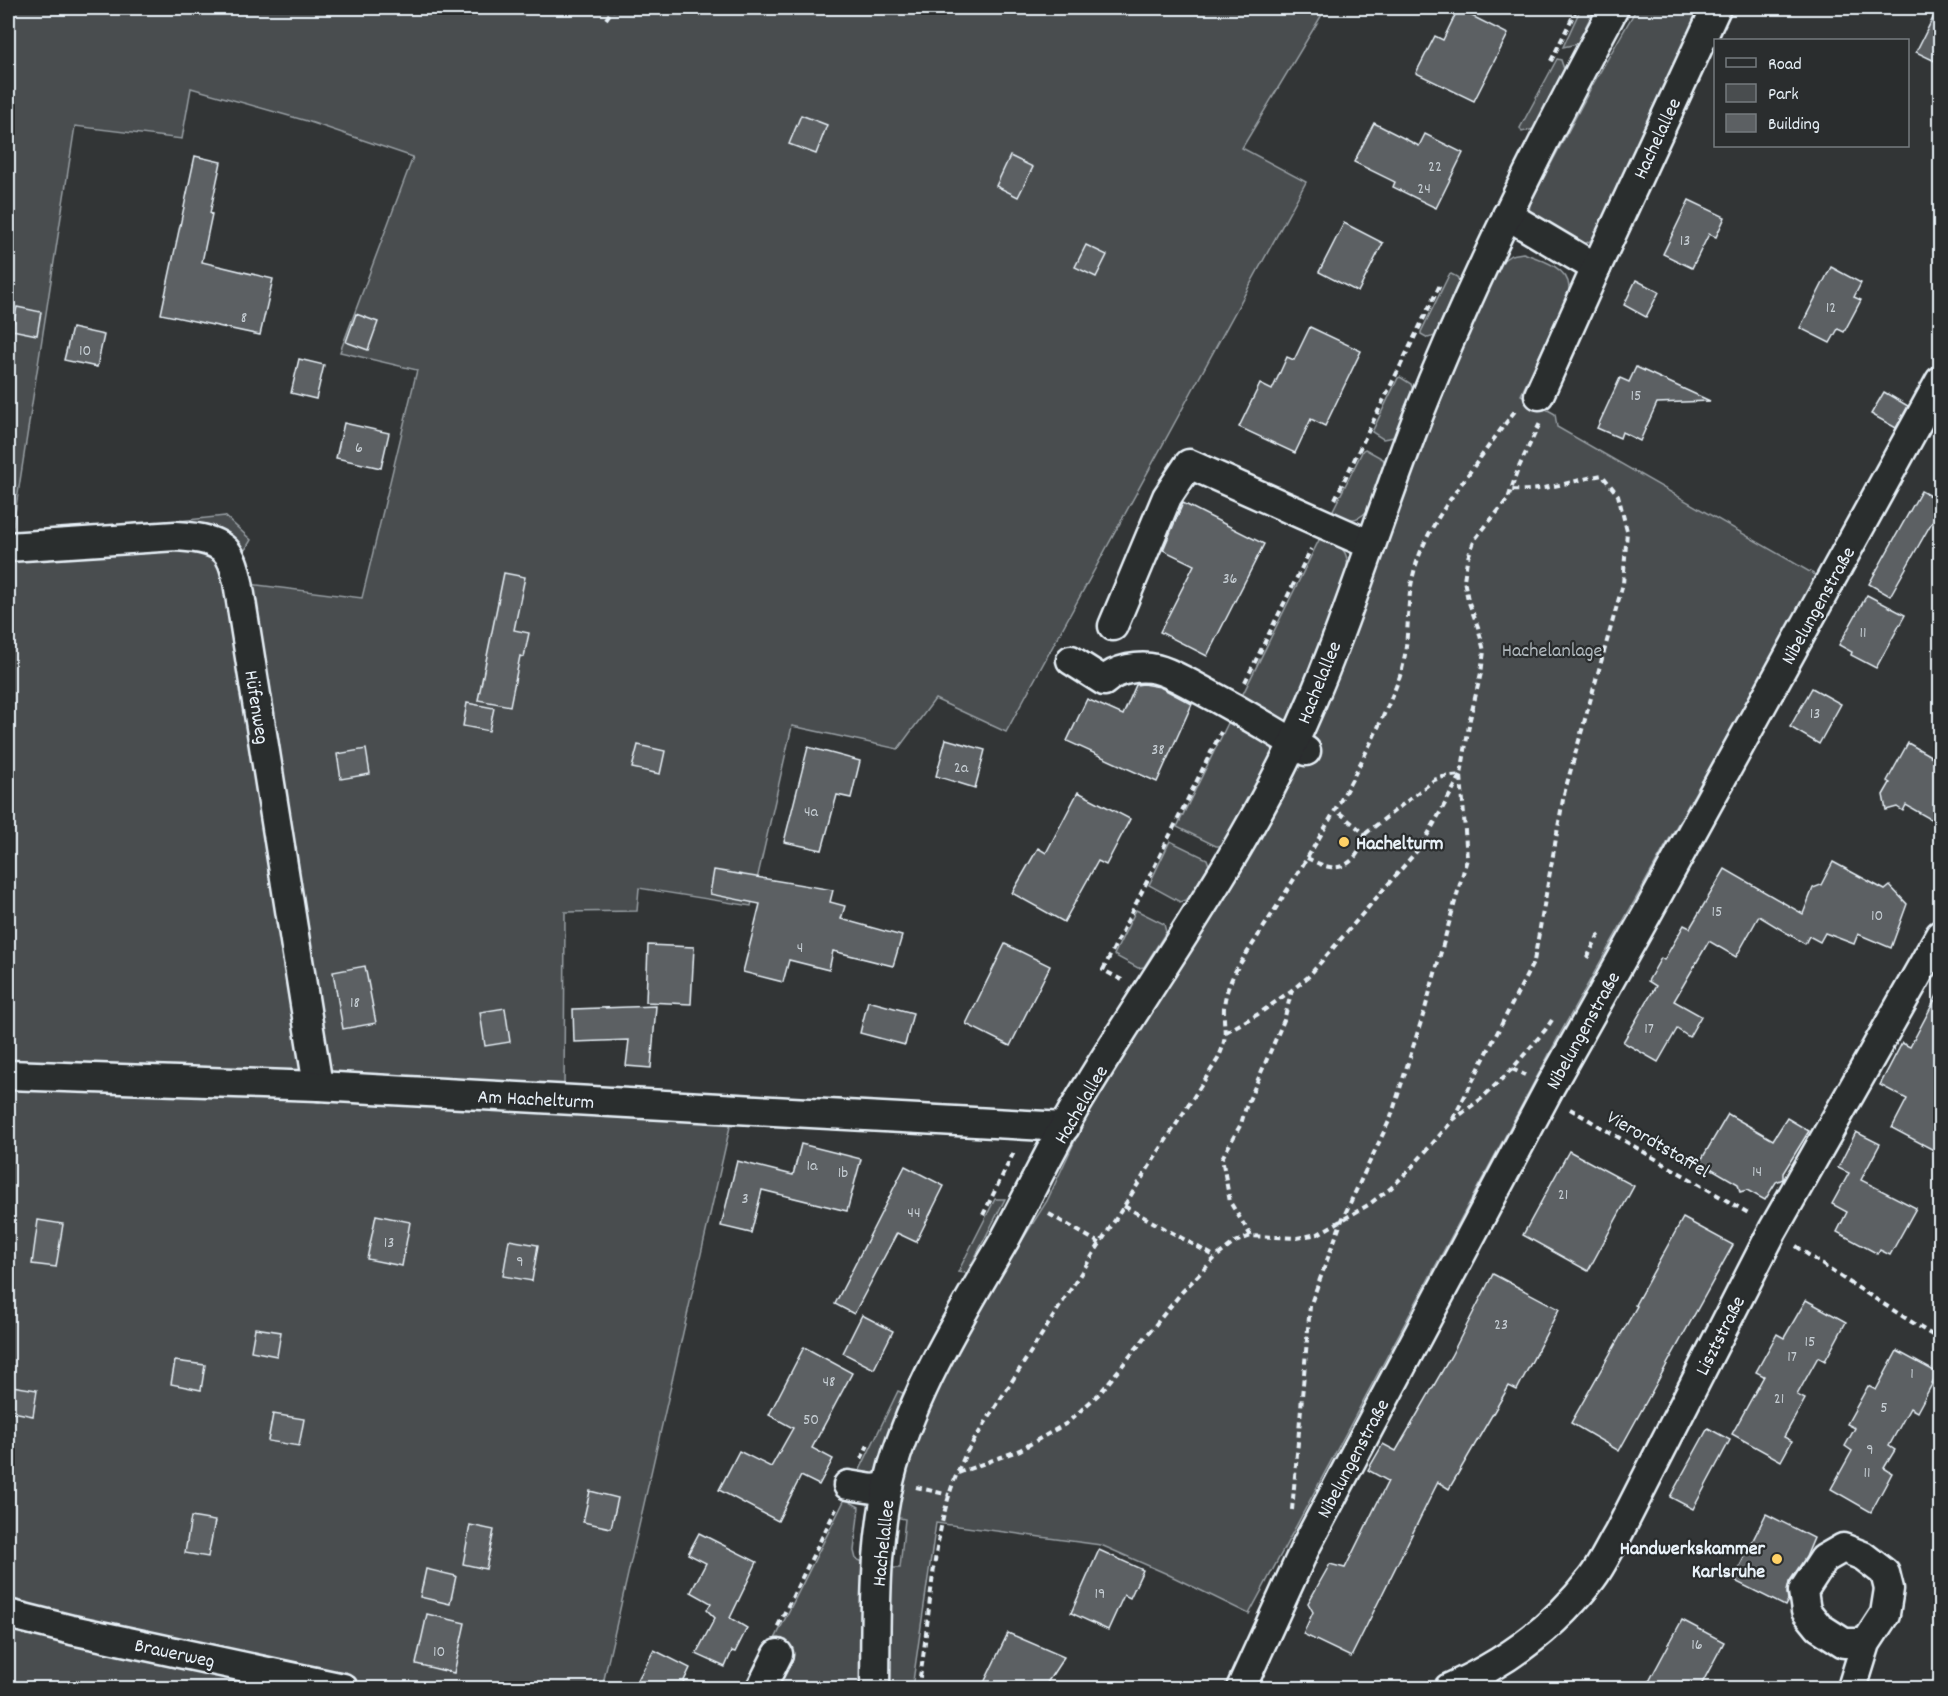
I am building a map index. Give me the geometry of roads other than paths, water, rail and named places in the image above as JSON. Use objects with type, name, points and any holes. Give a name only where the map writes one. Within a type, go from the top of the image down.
[{"type":"street","name":"Hachelallee","points":[[875,1689],[877,1574],[881,1526],[894,1465],[920,1392],[1065,1127],[1300,747],[1322,678],[1371,545],[1421,410],[1452,336],[1507,215],[1560,108],[1614,8]]},
{"type":"street","name":"Hachelallee","points":[[1534,406],[1573,329],[1596,268],[1686,84],[1716,8]]},
{"type":"street","points":[[1507,215],[1596,268]]},
{"type":"street","name":"Nibelungenstraße","points":[[1241,1689],[1307,1544],[1546,1095],[1941,381]]},
{"type":"street","points":[[1113,627],[1167,497],[1189,464],[1371,545]]},
{"type":"street","name":"Hüfenweg","points":[[8,547],[192,536],[215,543],[231,557],[238,582],[318,1086]]},
{"type":"street","points":[[1071,660],[1104,681],[1111,674],[1130,669],[1155,668],[1167,672],[1300,747]]},
{"type":"street","name":"Lisztstraße","points":[[1449,1689],[1490,1669],[1525,1646],[1561,1615],[1592,1577],[1618,1534],[1765,1224],[1941,935]]},
{"type":"street","name":"Am Hachelturm","points":[[8,1075],[318,1086],[1065,1127]]},
{"type":"street","points":[[848,1485],[873,1490],[888,1486]]},
{"type":"street","name":"Brauerweg","points":[[8,1614],[343,1689]]},
{"type":"street","points":[[1852,1689],[1866,1643]]},
{"type":"street","points":[[760,1689],[778,1654]]},
{"type":"place","name":"Hachelturm","points":[[1344,842]]},
{"type":"place","name":"Handwerkskammer Karlsruhe","points":[[1777,1559]]},
{"type":"park label","name":"Hachelanlage","points":[[1552,649]]}]
